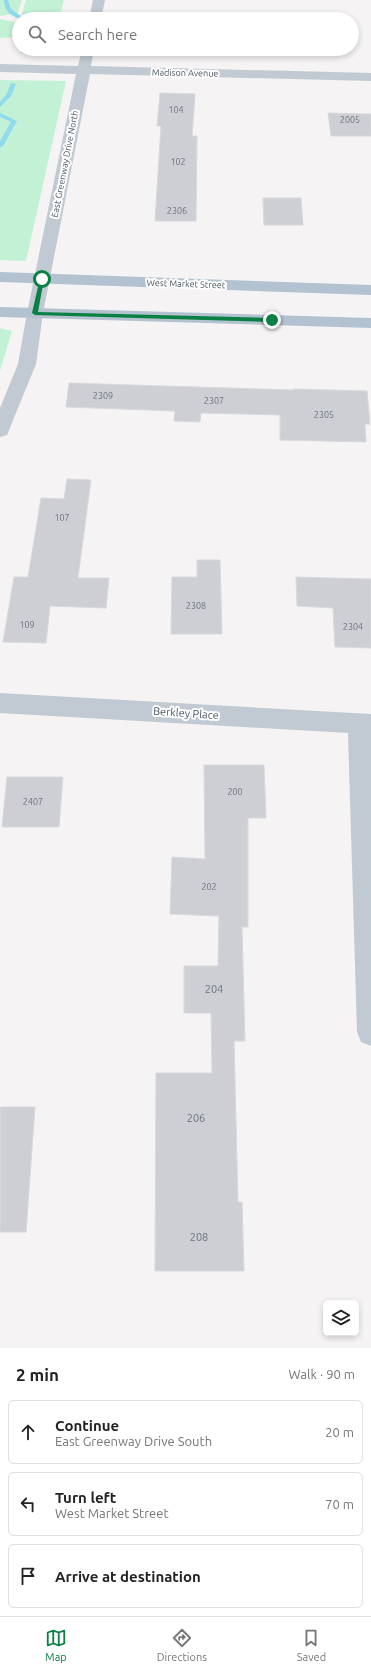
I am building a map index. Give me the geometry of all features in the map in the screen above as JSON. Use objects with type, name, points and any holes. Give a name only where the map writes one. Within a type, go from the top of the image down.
[{"type":"main road","name":"West Market Street","points":[[0,278],[371,290]]},
{"type":"main road","points":[[0,312],[371,323]]},
{"type":"street","points":[[96,12],[99,0]]},
{"type":"street","name":"East Greenway Drive North","points":[[0,430],[27,364],[35,313],[86,56]]},
{"type":"street","name":"Madison Avenue","points":[[0,68],[371,77]]},
{"type":"street","name":"Berkley Place","points":[[0,703],[106,708],[274,720],[365,724]]},
{"type":"street","points":[[365,724],[371,1032]]},
{"type":"green space","points":[[0,0],[22,0],[18,12],[12,12],[12,14],[0,16]]},
{"type":"green space","points":[[26,0],[64,0],[61,12],[22,12]]},
{"type":"green space","points":[[0,19],[12,22],[12,37],[0,38]]},
{"type":"green space","points":[[0,80],[66,81],[26,261],[0,260]]},
{"type":"green space","points":[[0,328],[12,331],[0,371]]},
{"type":"building","points":[[160,93],[195,94],[192,136],[197,136],[196,221],[155,221],[161,126],[157,126]]},
{"type":"building","points":[[328,113],[371,114],[371,136],[331,136]]},
{"type":"building","points":[[263,198],[301,198],[303,225],[264,225]]},
{"type":"building","points":[[69,383],[367,391],[370,424],[365,424],[366,442],[280,440],[280,415],[201,413],[200,422],[174,421],[175,411],[66,407]]},
{"type":"building","points":[[67,479],[91,480],[78,578],[109,578],[106,608],[50,606],[46,643],[3,642],[14,577],[28,577],[41,498],[64,499]]},
{"type":"building","points":[[197,560],[220,560],[222,634],[171,634],[172,577],[197,577]]},
{"type":"building","points":[[296,577],[371,579],[371,648],[335,647],[333,608],[297,606]]},
{"type":"building","points":[[204,765],[264,765],[266,818],[248,818],[248,927],[242,927],[245,1041],[234,1041],[238,1202],[242,1202],[244,1271],[155,1271],[156,1073],[212,1073],[211,1013],[184,1013],[184,966],[218,966],[219,916],[170,914],[172,857],[205,859]]},
{"type":"building","points":[[7,777],[63,777],[59,827],[2,827]]},
{"type":"building","points":[[0,1107],[35,1107],[26,1232],[0,1232]]},
{"type":"waterway","points":[[6,0],[7,7],[12,13]]},
{"type":"waterway","points":[[0,105],[9,95],[13,84]]},
{"type":"waterway","points":[[0,115],[14,121],[0,146]]},
{"type":"route","points":[[42,279],[35,313],[272,320]]}]
